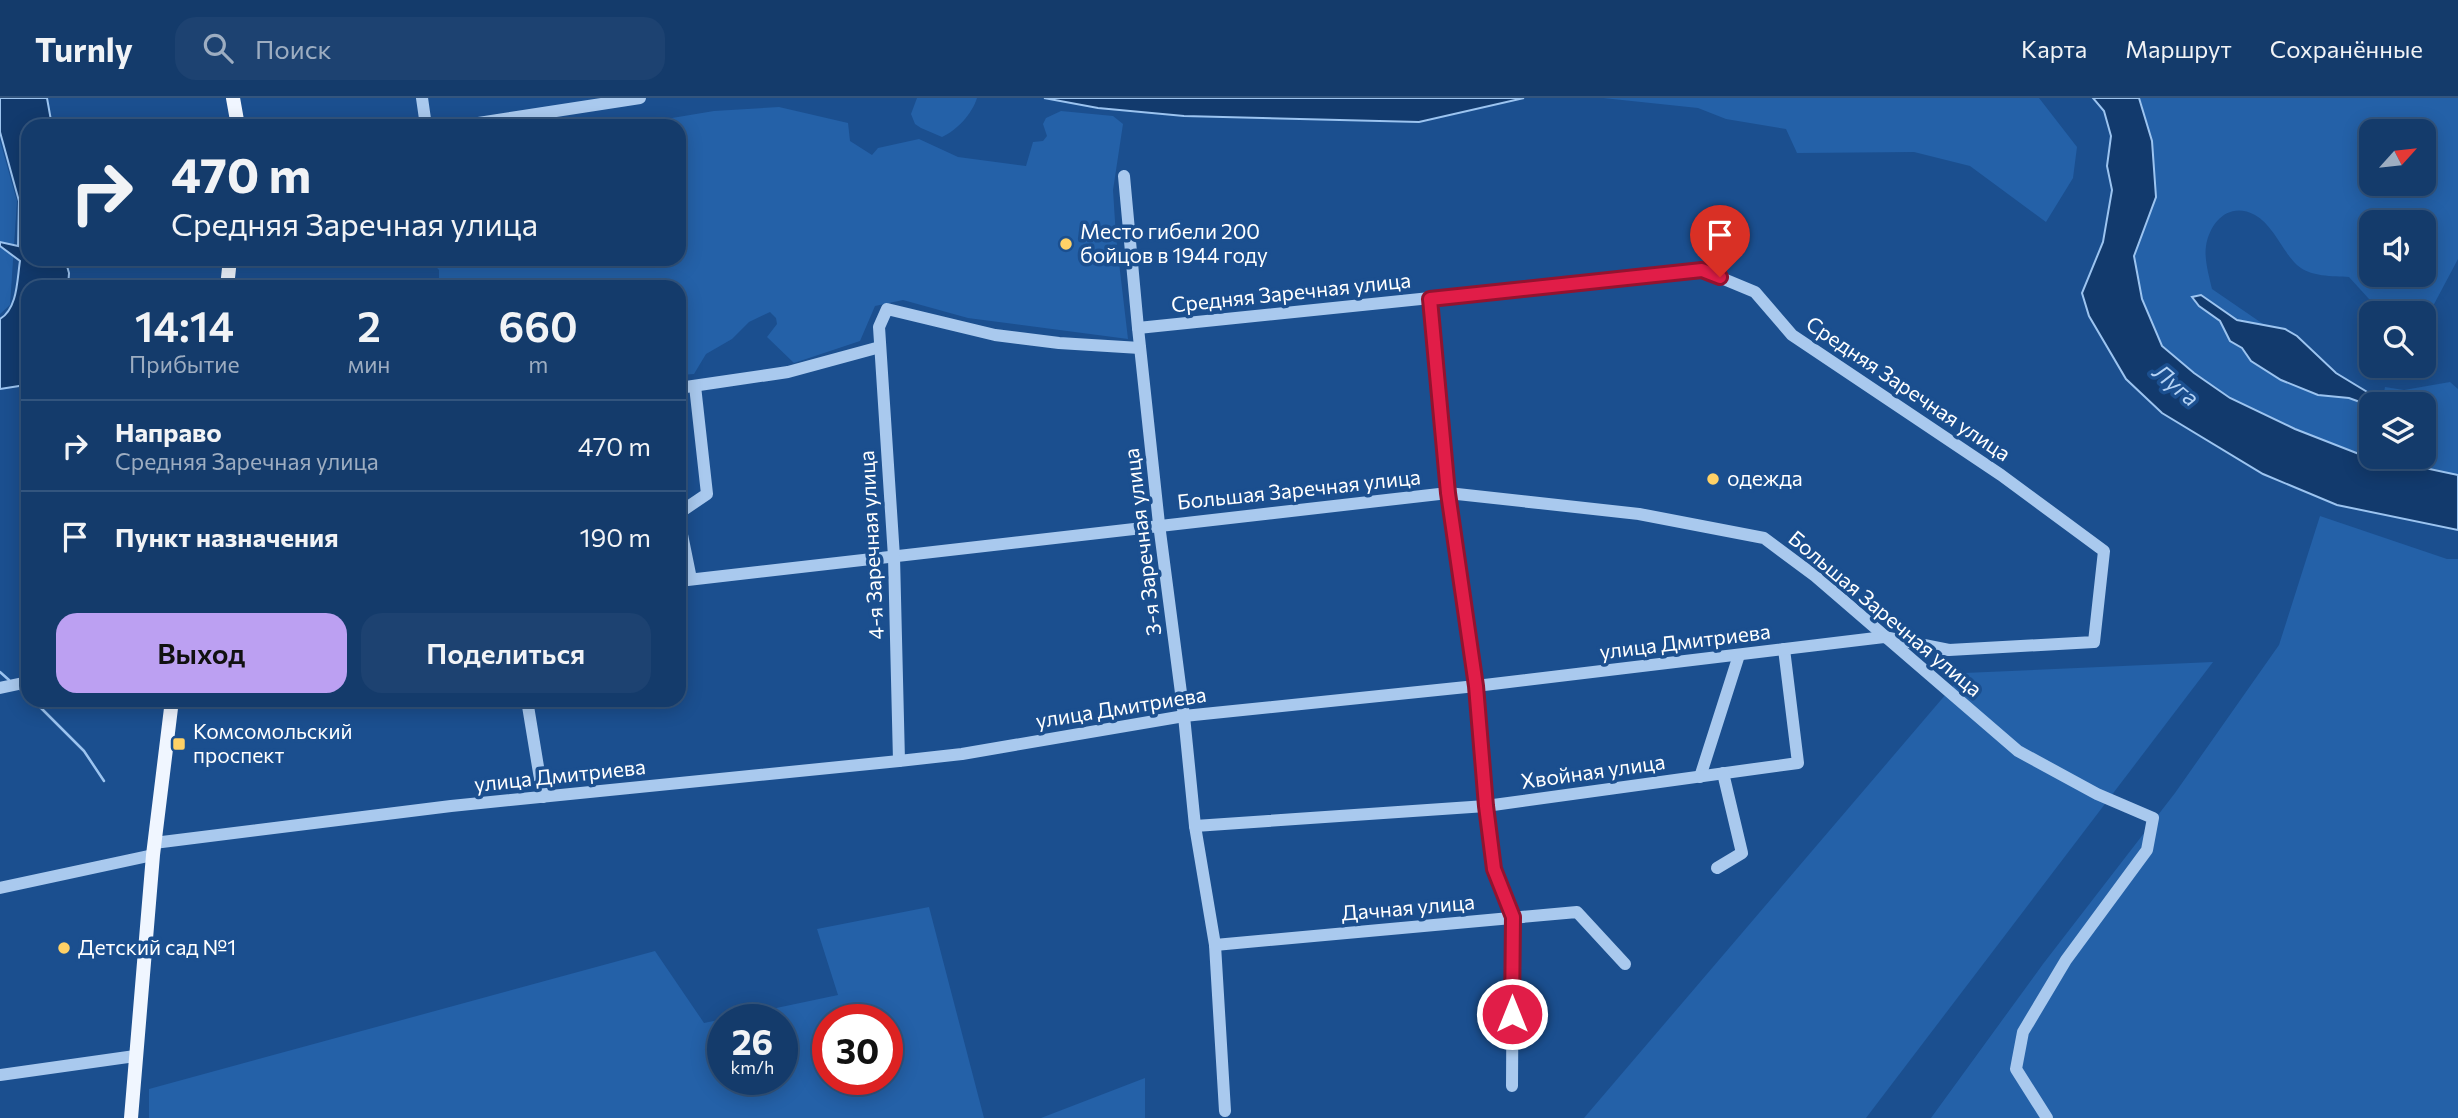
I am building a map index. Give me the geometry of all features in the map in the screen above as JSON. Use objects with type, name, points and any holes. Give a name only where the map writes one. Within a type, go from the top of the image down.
[{"type":"main road","points":[[233,98],[237,119]]},
{"type":"main road","points":[[131,1118],[154,849],[171,707]]},
{"type":"street","points":[[422,98],[425,119]]},
{"type":"street","points":[[504,119],[640,98]]},
{"type":"street","name":"3-я Заречная улица","points":[[1124,176],[1140,348],[1195,826],[1215,945],[1225,1111]]},
{"type":"street","name":"Средняя Заречная улица","points":[[1138,328],[1702,270],[1755,292],[1792,335],[2001,475],[2104,551],[2094,642]]},
{"type":"street","points":[[1430,299],[1448,493],[1476,686],[1494,869],[1513,917],[1511,1086]]},
{"type":"street","name":"4-я Заречная улица","points":[[899,761],[894,557],[879,327],[887,309],[995,335],[1059,343],[1140,348]]},
{"type":"street","points":[[686,387],[788,372],[880,348]]},
{"type":"street","points":[[686,508],[707,494],[695,386]]},
{"type":"street","name":"Большая Заречная улица","points":[[686,580],[1448,493],[1639,514],[1764,538],[1815,576],[2018,751],[2097,794],[2153,818],[2147,850],[2066,960],[2023,1032],[2016,1069],[2047,1118]]},
{"type":"street","name":"улица Дмитриева","points":[[0,888],[154,849],[542,797],[962,754],[1184,716],[1476,686],[1884,637],[1949,650],[2094,642]]},
{"type":"street","name":"Хвойная улица","points":[[1195,826],[1486,806],[1798,763],[1784,649]]},
{"type":"street","points":[[1700,776],[1739,655]]},
{"type":"street","points":[[0,688],[21,684]]},
{"type":"street","points":[[528,707],[542,797]]},
{"type":"street","points":[[1717,868],[1742,853],[1723,773]]},
{"type":"street","name":"Дачная улица","points":[[1215,945],[1577,912],[1625,964]]},
{"type":"street","points":[[0,1075],[135,1056]]},
{"type":"shaded area","points":[[917,98],[977,98],[963,121],[942,137],[915,124],[911,114]]},
{"type":"shaded area","points":[[1603,98],[2039,98],[2077,147],[2073,178],[2046,222],[1970,166],[1914,152],[1797,153],[1786,129],[1726,119],[1698,108]]},
{"type":"shaded area","points":[[2139,98],[2458,98],[2458,259],[2436,301],[2369,299],[2349,277],[2308,272],[2297,265],[2262,220],[2246,211],[2237,210],[2223,216],[2208,237],[2206,256],[2212,289],[2266,326],[2237,320],[2198,295],[2193,298],[2199,306],[2220,321],[2230,341],[2242,348],[2252,361],[2281,380],[2318,395],[2359,402],[2359,454],[2295,429],[2230,398],[2162,346],[2142,299],[2134,256],[2156,197]]},
{"type":"shaded area","points":[[779,107],[848,123],[850,141],[872,155],[878,148],[919,139],[958,157],[1026,166],[1033,142],[1043,141],[1047,136],[1043,124],[1046,118],[1061,111],[1113,116],[1123,124],[1113,190],[1128,339],[968,318],[903,300],[875,306],[860,341],[794,363],[767,337],[777,324],[776,318],[770,312],[749,322],[732,339],[706,354],[694,374],[686,375],[686,280],[439,280],[439,270],[435,266],[686,266],[686,119],[666,119],[714,111]]},
{"type":"shaded area","points":[[0,141],[17,201],[10,305],[0,314]]},
{"type":"shaded area","points":[[2450,382],[2458,389],[2458,475],[2429,469],[2436,469],[2436,392],[2384,392],[2385,387],[2404,390]]},
{"type":"shaded area","points":[[2320,516],[2447,559],[2458,559],[2458,1118],[1931,1118],[2043,964],[2175,793],[2279,645]]},
{"type":"shaded area","points":[[2213,662],[1866,1118],[1584,1118],[1964,673]]},
{"type":"shaded area","points":[[929,907],[984,1118],[149,1118],[149,1089],[655,951],[704,1023],[707,1022],[707,1095],[798,1095],[798,1004],[795,1004],[838,995],[817,929]]},
{"type":"shaded area","points":[[1145,1078],[1145,1118],[1041,1118]]},
{"type":"water","points":[[0,98],[47,98],[51,119],[21,119],[21,266],[67,266],[69,273],[68,280],[21,280],[21,385],[0,389],[0,319],[13,301],[20,261],[0,246],[0,242],[18,246],[19,201],[0,132]]},
{"type":"water","points":[[1044,98],[1524,98],[1419,122],[1184,116],[1098,108]]},
{"type":"water","name":"Луга","points":[[2093,98],[2139,98],[2152,141],[2156,197],[2134,256],[2142,299],[2162,346],[2230,398],[2295,429],[2359,454],[2359,469],[2430,469],[2458,475],[2458,530],[2337,505],[2263,474],[2162,413],[2126,379],[2089,316],[2082,293],[2103,242],[2112,190],[2107,166],[2111,136],[2104,111]]},
{"type":"water","points":[[2201,295],[2237,320],[2285,329],[2297,336],[2336,373],[2367,392],[2359,392],[2359,402],[2318,395],[2281,380],[2251,361],[2242,348],[2230,341],[2220,321],[2199,306],[2192,297]]},
{"type":"waterway","points":[[0,672],[9,680]]},
{"type":"waterway","points":[[40,707],[84,751],[104,781]]},
{"type":"place","name":"Место гибели 200 бойцов в 1944 году","points":[[1066,244]]},
{"type":"place","name":"одежда","points":[[1713,479]]},
{"type":"place","name":"Комсомольский проспект","points":[[179,744]]},
{"type":"place","name":"Детский сад №1","points":[[64,948]]},
{"type":"route","points":[[1512,1014],[1513,917],[1494,869],[1476,686],[1448,493],[1430,299],[1702,270],[1720,277]]}]
